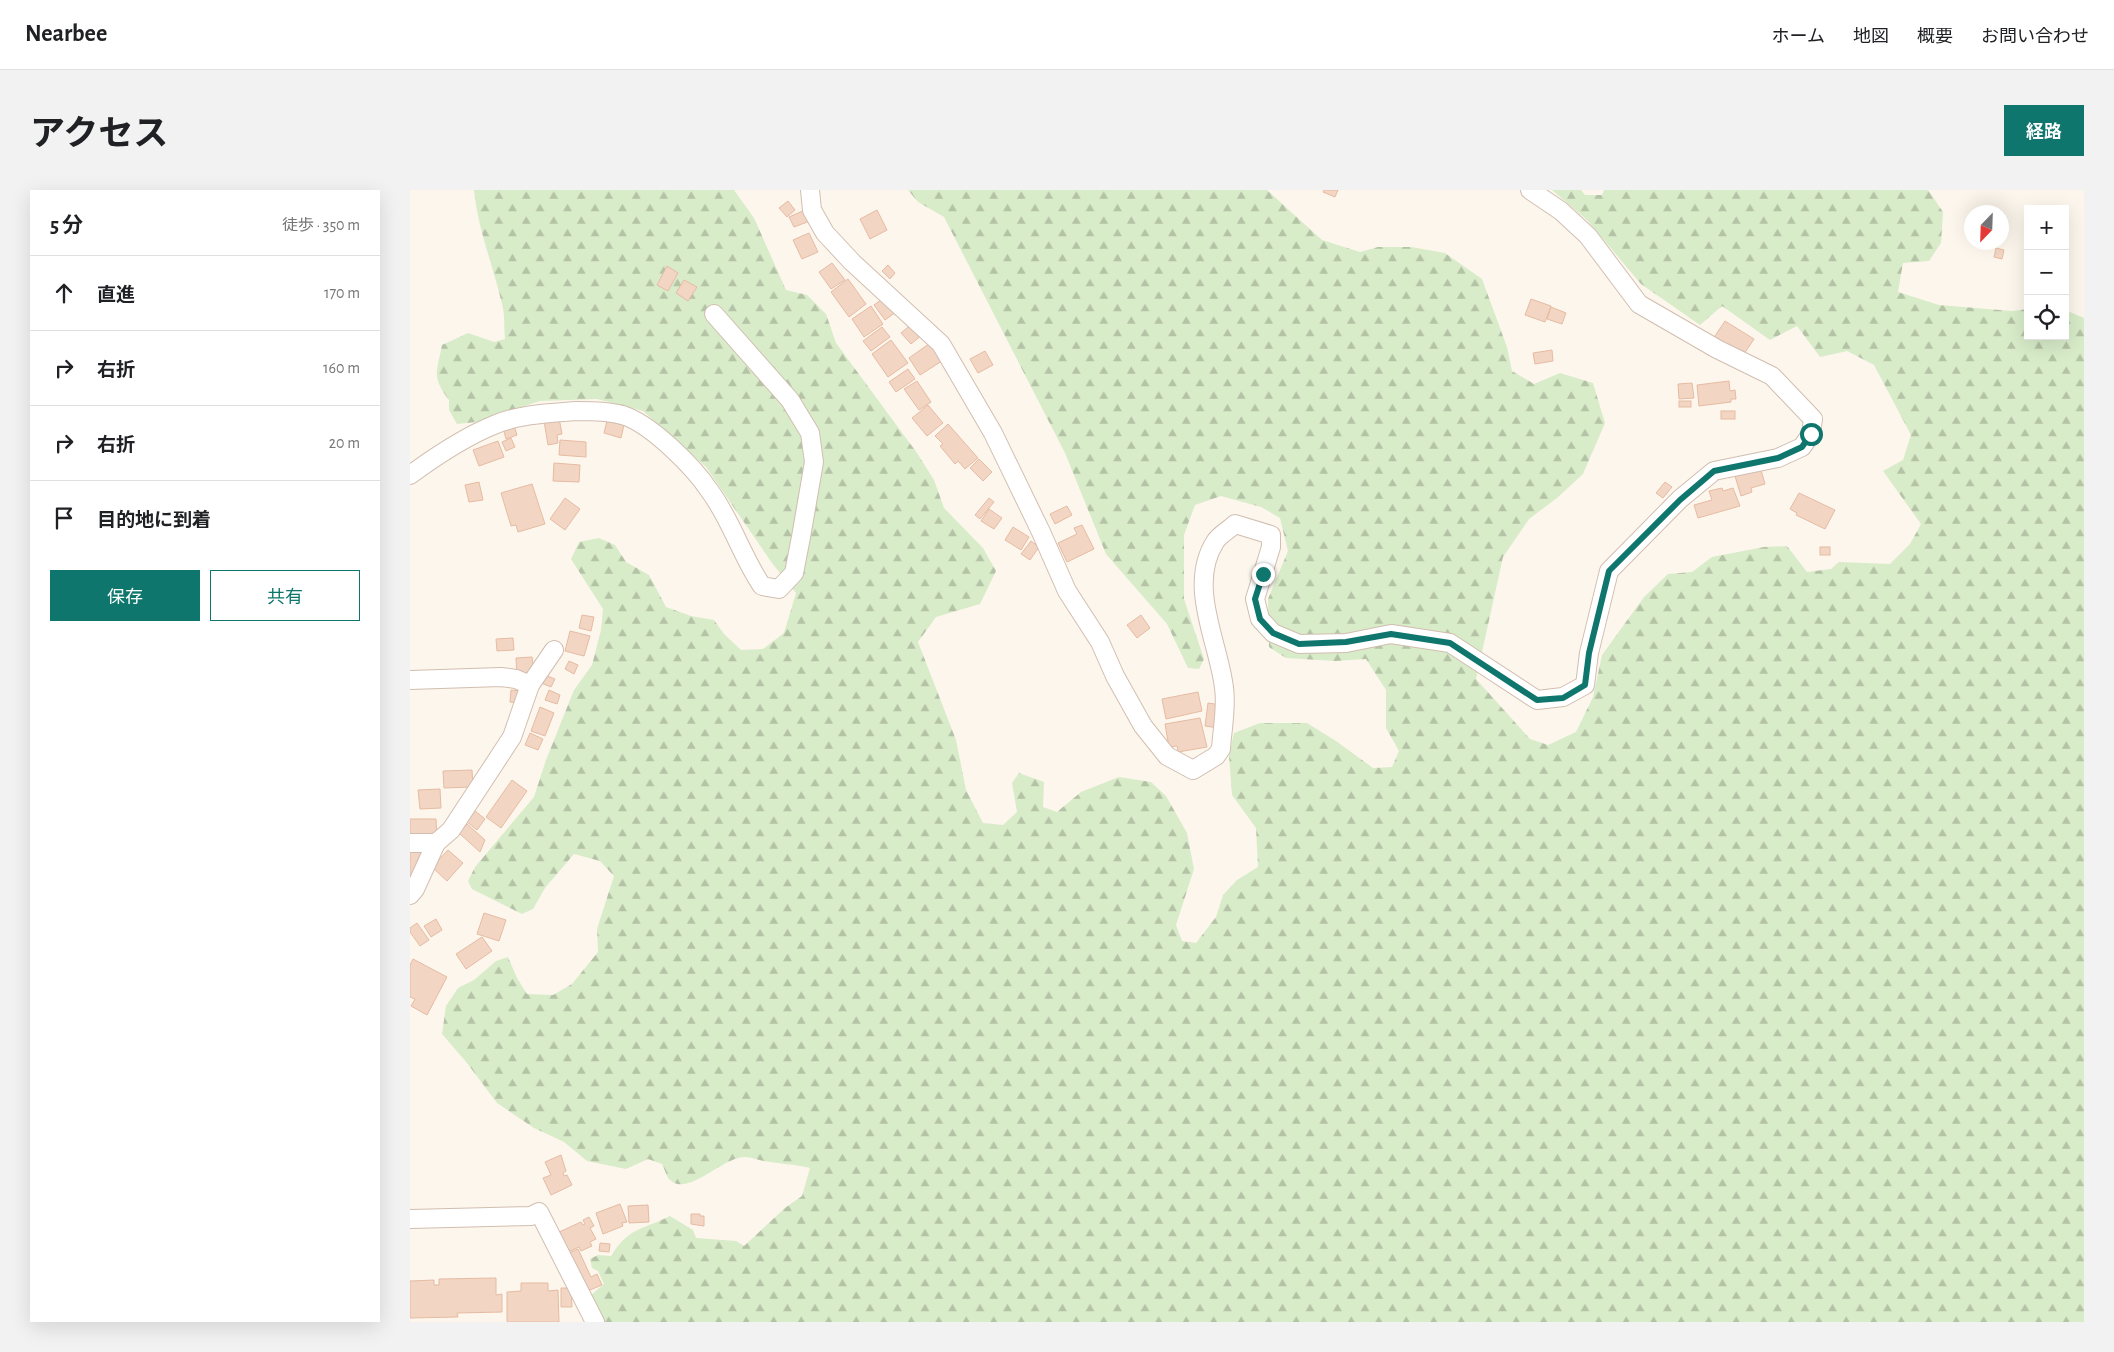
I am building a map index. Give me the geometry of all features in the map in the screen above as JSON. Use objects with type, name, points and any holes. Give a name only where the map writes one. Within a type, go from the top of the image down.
[{"type":"street","points":[[810,190],[812,210],[825,233],[852,262],[941,344],[993,433],[1042,532],[1067,590],[1100,642],[1115,676],[1144,726],[1167,756],[1193,770],[1216,756],[1221,749],[1225,688],[1208,622],[1204,590],[1207,560],[1215,542],[1235,524],[1272,535],[1271,547],[1255,599],[1260,619],[1273,633],[1299,644],[1346,642],[1391,634],[1450,643],[1537,700],[1563,698],[1585,685],[1589,653],[1609,571],[1680,500],[1714,471],[1778,458],[1802,447],[1811,434],[1813,419],[1796,398],[1772,376],[1717,349],[1639,304],[1588,236],[1561,210],[1530,190]]},
{"type":"street","points":[[410,475],[439,454],[496,424],[550,412],[593,411],[626,416],[646,426],[672,449],[709,490],[748,565],[762,586],[780,589],[794,573],[801,538],[814,462],[810,433],[790,400],[714,314]]},
{"type":"street","points":[[410,895],[415,889],[436,843],[451,830],[498,761],[512,737],[530,685],[554,650]]},
{"type":"street","points":[[410,680],[502,677],[516,679],[530,685]]},
{"type":"street","points":[[410,843],[436,843]]},
{"type":"street","points":[[410,1219],[531,1216],[539,1212],[596,1322]]},
{"type":"green space","points":[[474,190],[734,190],[754,218],[786,290],[807,295],[826,314],[836,343],[917,453],[934,480],[944,508],[983,548],[996,571],[980,604],[936,617],[918,642],[956,740],[966,790],[983,823],[1003,825],[1017,812],[1012,783],[1019,773],[1044,782],[1043,807],[1057,812],[1081,792],[1119,777],[1151,782],[1166,796],[1187,833],[1194,869],[1176,925],[1182,941],[1196,943],[1216,917],[1223,895],[1237,880],[1258,867],[1256,828],[1232,795],[1229,755],[1234,733],[1260,723],[1307,723],[1373,768],[1392,767],[1399,751],[1386,728],[1386,690],[1366,659],[1335,661],[1286,658],[1269,647],[1268,599],[1288,551],[1280,518],[1261,507],[1221,496],[1195,505],[1184,535],[1184,599],[1204,659],[1199,669],[1188,668],[1167,624],[1106,554],[1065,453],[944,217],[918,202],[908,190],[1267,190],[1322,240],[1360,252],[1378,247],[1411,247],[1445,253],[1482,279],[1507,347],[1512,371],[1534,384],[1560,373],[1593,383],[1605,423],[1583,474],[1557,498],[1529,519],[1503,557],[1476,679],[1530,739],[1548,745],[1576,732],[1593,697],[1602,655],[1644,597],[1668,574],[1692,572],[1712,557],[1764,547],[1787,546],[1807,572],[1831,569],[1839,562],[1890,564],[1910,544],[1921,524],[1883,471],[1903,460],[1911,435],[1874,365],[1847,351],[1820,357],[1797,326],[1770,340],[1722,306],[1700,325],[1641,284],[1587,220],[1552,190],[1581,190],[1585,195],[1602,195],[1604,190],[1928,190],[1943,212],[1941,243],[1929,261],[1903,263],[1898,292],[1939,305],[2012,311],[2024,310],[2024,340],[2069,340],[2069,312],[2084,318],[2084,1322],[602,1322],[590,1296],[604,1284],[598,1271],[592,1268],[590,1259],[598,1255],[611,1256],[630,1234],[670,1216],[693,1230],[696,1238],[736,1241],[744,1246],[785,1208],[802,1196],[810,1168],[745,1157],[725,1163],[694,1181],[684,1184],[675,1183],[668,1178],[662,1164],[648,1159],[626,1169],[587,1161],[564,1142],[534,1128],[497,1103],[442,1034],[446,1006],[458,988],[474,980],[496,961],[508,957],[517,978],[527,994],[553,995],[572,984],[598,952],[597,929],[614,876],[600,861],[574,854],[545,888],[533,909],[522,914],[472,889],[468,881],[475,867],[534,797],[546,760],[574,690],[592,665],[601,630],[603,609],[571,559],[579,542],[599,538],[615,545],[626,562],[649,575],[666,607],[691,616],[714,620],[724,634],[741,650],[763,649],[784,633],[796,593],[772,563],[706,467],[643,411],[597,399],[540,401],[476,422],[457,424],[449,410],[449,400],[443,392],[437,374],[442,345],[468,333],[494,342],[505,339],[503,308],[476,205]]},
{"type":"building","points":[[1324,190],[1338,190],[1335,197],[1323,192]]},
{"type":"building","points":[[788,201],[795,210],[787,217],[779,208]]},
{"type":"building","points":[[805,210],[810,221],[794,227],[789,217]]},
{"type":"building","points":[[877,210],[887,230],[870,239],[860,219]]},
{"type":"building","points":[[809,233],[818,252],[802,259],[793,240]]},
{"type":"building","points":[[1996,250],[2004,250],[2002,259],[1994,257]]},
{"type":"building","points":[[832,263],[845,280],[831,289],[819,272]]},
{"type":"building","points":[[888,265],[895,273],[890,279],[882,271]]},
{"type":"building","points":[[667,266],[678,273],[668,291],[657,285]]},
{"type":"building","points":[[848,279],[866,304],[849,317],[831,292]]},
{"type":"building","points":[[684,280],[697,287],[688,301],[676,293]]},
{"type":"building","points":[[885,297],[896,312],[885,320],[874,305]]},
{"type":"building","points":[[1531,299],[1551,306],[1545,322],[1525,315]]},
{"type":"building","points":[[871,306],[883,324],[864,337],[852,319]]},
{"type":"building","points":[[1551,307],[1566,313],[1562,324],[1547,319]]},
{"type":"building","points":[[1725,321],[1754,339],[1742,357],[1711,342]]},
{"type":"building","points":[[913,323],[923,334],[911,344],[901,333]]},
{"type":"building","points":[[882,327],[890,337],[871,351],[863,341]]},
{"type":"building","points":[[891,340],[908,363],[888,377],[872,354]]},
{"type":"building","points":[[933,341],[945,359],[920,375],[909,358]]},
{"type":"building","points":[[1552,350],[1553,361],[1535,364],[1533,353]]},
{"type":"building","points":[[985,351],[993,365],[978,373],[970,359]]},
{"type":"building","points":[[908,369],[915,379],[896,392],[889,382]]},
{"type":"building","points":[[917,381],[931,402],[919,410],[904,389]]},
{"type":"building","points":[[1729,381],[1730,391],[1735,390],[1736,399],[1731,399],[1731,402],[1699,406],[1697,385]]},
{"type":"building","points":[[1692,383],[1694,398],[1679,399],[1678,384]]},
{"type":"building","points":[[1679,401],[1691,401],[1691,407],[1679,407]]},
{"type":"building","points":[[928,405],[943,423],[927,436],[912,418]]},
{"type":"building","points":[[1721,411],[1735,411],[1735,419],[1721,419]]},
{"type":"building","points":[[559,418],[562,434],[557,435],[558,443],[548,445],[544,421]]},
{"type":"building","points":[[607,421],[624,425],[621,438],[604,433]]},
{"type":"building","points":[[948,424],[978,458],[965,469],[958,461],[955,464],[940,446],[943,444],[935,436]]},
{"type":"building","points":[[514,425],[517,435],[506,439],[503,428]]},
{"type":"building","points":[[511,438],[515,447],[506,451],[502,442]]},
{"type":"building","points":[[560,440],[586,442],[586,457],[559,455]]},
{"type":"building","points":[[498,441],[504,457],[479,466],[473,450]]},
{"type":"building","points":[[979,459],[992,472],[983,481],[970,468]]},
{"type":"building","points":[[554,463],[580,465],[579,482],[553,481]]},
{"type":"building","points":[[1761,470],[1765,484],[1751,488],[1752,492],[1741,496],[1735,476]]},
{"type":"building","points":[[479,482],[483,500],[469,502],[465,485]]},
{"type":"building","points":[[1665,482],[1672,487],[1663,498],[1656,493]]},
{"type":"building","points":[[532,484],[545,524],[518,532],[516,525],[511,526],[501,493]]},
{"type":"building","points":[[1722,488],[1723,491],[1733,488],[1740,506],[1698,518],[1694,505],[1712,500],[1709,491]]},
{"type":"building","points":[[1799,493],[1835,510],[1825,529],[1796,515],[1797,513],[1790,509]]},
{"type":"building","points":[[565,498],[580,509],[565,530],[550,519]]},
{"type":"building","points":[[989,498],[994,502],[980,519],[975,515]]},
{"type":"building","points":[[1067,506],[1072,515],[1055,524],[1050,514]]},
{"type":"building","points":[[989,509],[1002,518],[994,529],[981,521]]},
{"type":"building","points":[[1082,525],[1094,549],[1067,562],[1058,543],[1077,534],[1074,528]]},
{"type":"building","points":[[1013,527],[1029,537],[1021,550],[1005,540]]},
{"type":"building","points":[[1031,541],[1039,547],[1030,560],[1021,554]]},
{"type":"building","points":[[1820,547],[1830,547],[1830,555],[1820,555]]},
{"type":"building","points":[[582,615],[594,617],[591,631],[579,628]]},
{"type":"building","points":[[1141,615],[1150,628],[1137,638],[1127,625]]},
{"type":"building","points":[[570,631],[590,636],[584,656],[565,651]]},
{"type":"building","points":[[513,638],[514,650],[497,651],[496,639]]},
{"type":"building","points":[[532,657],[534,674],[517,676],[516,658]]},
{"type":"building","points":[[569,661],[578,665],[574,674],[565,669]]},
{"type":"building","points":[[545,675],[555,679],[551,687],[541,683]]},
{"type":"building","points":[[511,690],[521,691],[519,703],[510,702]]},
{"type":"building","points":[[549,690],[560,695],[557,704],[545,700]]},
{"type":"building","points":[[1198,692],[1202,711],[1166,719],[1162,699]]},
{"type":"building","points":[[1208,703],[1221,705],[1218,728],[1205,726]]},
{"type":"building","points":[[540,707],[554,713],[545,736],[531,731]]},
{"type":"building","points":[[1200,718],[1207,747],[1178,752],[1177,746],[1169,747],[1165,724]]},
{"type":"building","points":[[530,733],[543,739],[538,750],[525,745]]},
{"type":"building","points":[[472,770],[473,787],[444,788],[443,771]]},
{"type":"building","points":[[512,780],[527,791],[501,828],[486,817]]},
{"type":"building","points":[[440,789],[441,808],[420,809],[418,790]]},
{"type":"building","points":[[475,811],[485,819],[477,830],[467,822]]},
{"type":"building","points":[[410,819],[436,819],[437,840],[410,841]]},
{"type":"building","points":[[467,824],[485,840],[480,852],[459,833]]},
{"type":"building","points":[[410,849],[425,850],[425,863],[417,863],[417,877],[410,877]]},
{"type":"building","points":[[448,850],[463,863],[447,881],[432,867]]},
{"type":"building","points":[[484,913],[506,920],[499,941],[477,934]]},
{"type":"building","points":[[436,919],[442,930],[431,937],[424,926]]},
{"type":"building","points":[[417,923],[429,940],[420,946],[410,932],[410,928]]},
{"type":"building","points":[[482,937],[492,951],[466,969],[456,954]]},
{"type":"building","points":[[413,959],[447,977],[427,1015],[411,1006],[415,999],[410,997],[410,965]]},
{"type":"building","points":[[561,1155],[566,1171],[563,1173],[564,1176],[567,1175],[572,1185],[551,1195],[543,1178],[551,1175],[545,1162]]},
{"type":"building","points":[[620,1204],[627,1222],[622,1223],[623,1226],[603,1234],[596,1213]]},
{"type":"building","points":[[648,1205],[649,1222],[629,1223],[628,1206]]},
{"type":"building","points":[[691,1214],[704,1216],[704,1226],[691,1224]]},
{"type":"building","points":[[589,1217],[594,1226],[590,1228],[596,1239],[590,1242],[592,1246],[581,1251],[579,1247],[566,1253],[557,1233],[581,1222],[583,1225],[585,1224],[583,1220]]},
{"type":"building","points":[[600,1243],[610,1244],[609,1252],[599,1251]]},
{"type":"building","points":[[578,1249],[591,1277],[597,1274],[602,1285],[585,1292],[567,1254]]},
{"type":"building","points":[[496,1278],[496,1295],[502,1294],[502,1312],[457,1313],[458,1317],[410,1318],[410,1281],[434,1280],[434,1285],[439,1285],[439,1279]]},
{"type":"building","points":[[521,1283],[548,1283],[548,1291],[558,1290],[559,1322],[507,1322],[507,1292],[521,1291]]},
{"type":"building","points":[[561,1288],[571,1288],[572,1307],[561,1307]]},
{"type":"route","points":[[1263,574],[1255,599],[1260,619],[1273,633],[1299,644],[1346,642],[1391,634],[1450,643],[1537,700],[1563,698],[1585,685],[1589,653],[1609,571],[1680,500],[1714,471],[1778,458],[1802,447],[1811,434]]}]
